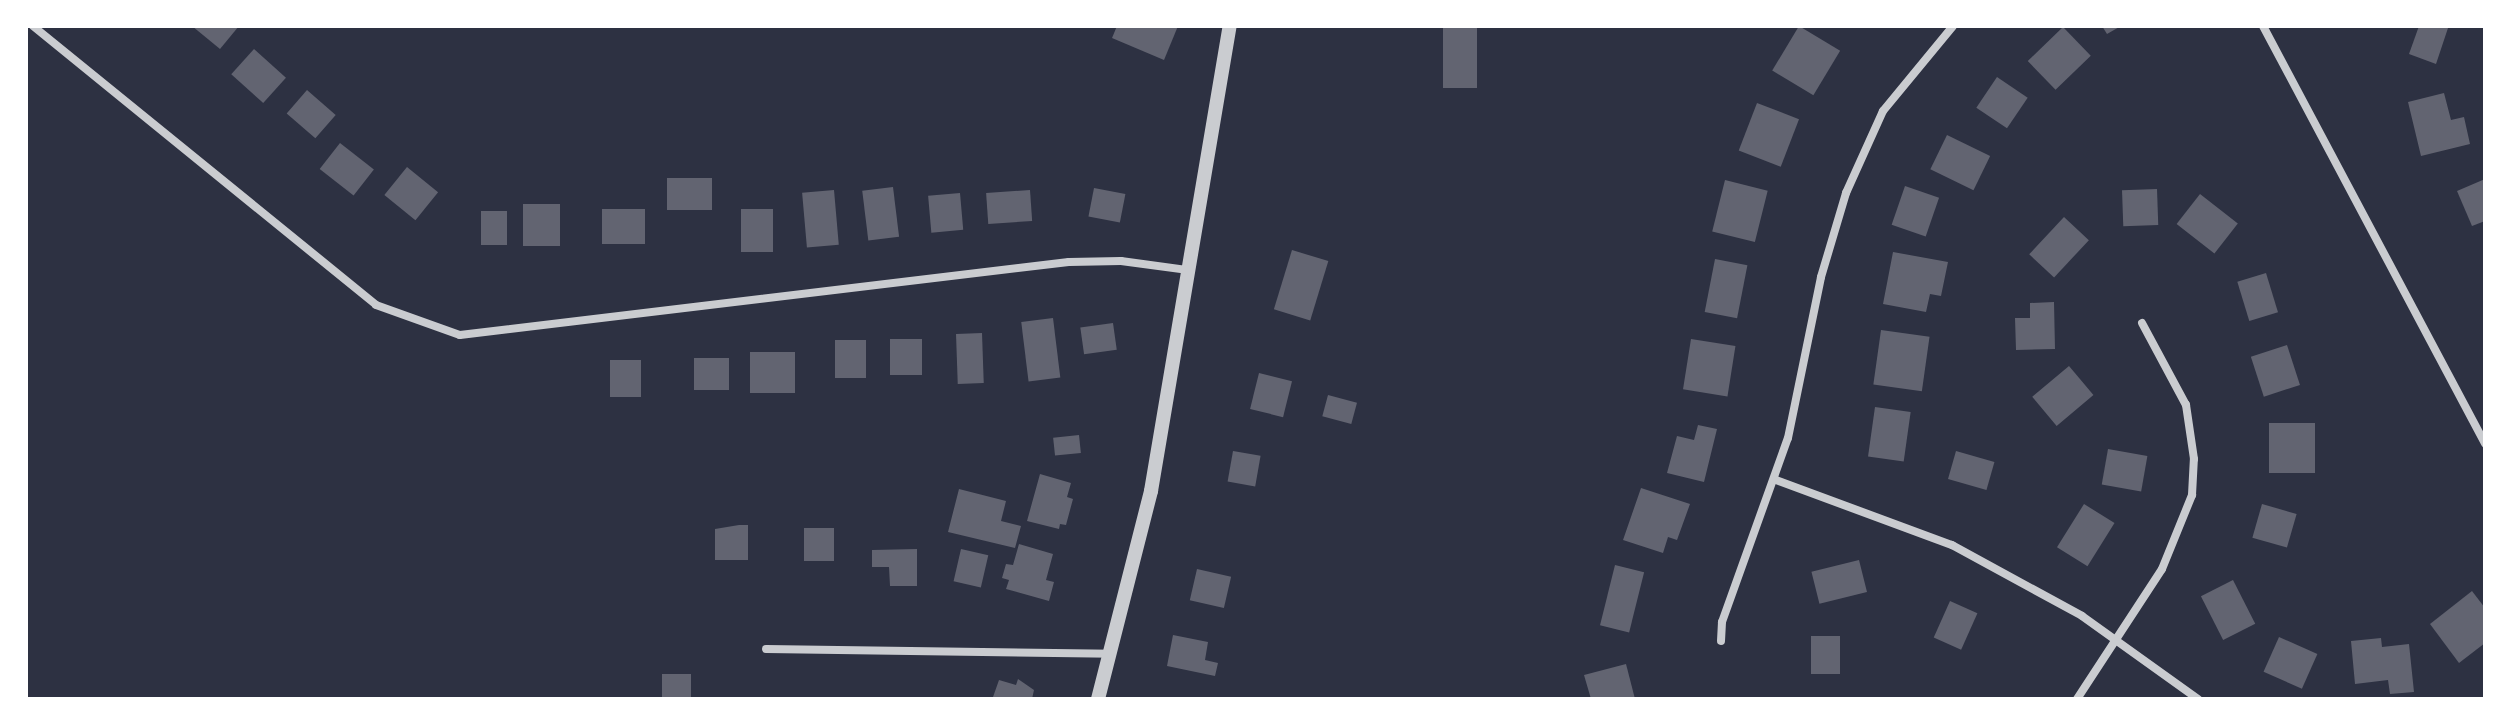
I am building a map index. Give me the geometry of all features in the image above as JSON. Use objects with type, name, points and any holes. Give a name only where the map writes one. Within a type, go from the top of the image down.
[{"type":"street","points":[[33,26],[376,305],[460,335],[1069,262],[1121,261],[1188,270]]},
{"type":"street","points":[[1098,699],[1112,654],[1151,491],[1230,26]]},
{"type":"street","points":[[1721,641],[1727,608],[1776,480],[1821,277],[1846,193],[1883,111],[1953,26]]},
{"type":"street","points":[[2263,26],[2485,444]]},
{"type":"street","points":[[2077,699],[2176,544],[2192,495],[2194,459],[2186,405],[2142,323]]},
{"type":"street","points":[[1776,480],[1952,545],[2049,596],[2198,699]]},
{"type":"street","points":[[766,649],[1112,654]]},
{"type":"building","points":[[192,26],[239,26],[220,49]]},
{"type":"building","points":[[1117,26],[1178,26],[1164,60],[1112,38]]},
{"type":"building","points":[[1443,26],[1477,26],[1477,88],[1443,88]]},
{"type":"building","points":[[1799,26],[1840,51],[1813,95],[1772,71]]},
{"type":"building","points":[[2102,26],[2121,26],[2107,34]]},
{"type":"building","points":[[2419,26],[2448,28],[2436,64],[2409,54]]},
{"type":"building","points":[[2063,27],[2091,56],[2056,90],[2028,61]]},
{"type":"building","points":[[254,49],[286,78],[263,103],[231,74]]},
{"type":"building","points":[[1997,77],[2028,98],[2007,128],[1976,108]]},
{"type":"building","points":[[307,90],[336,115],[315,138],[287,113]]},
{"type":"building","points":[[2444,93],[2451,120],[2464,117],[2470,144],[2421,156],[2408,102]]},
{"type":"building","points":[[1757,103],[1799,119],[1781,167],[1739,151]]},
{"type":"building","points":[[1947,135],[1990,156],[1973,190],[1930,169]]},
{"type":"building","points":[[340,143],[374,169],[354,195],[320,169]]},
{"type":"building","points":[[407,167],[438,192],[415,220],[384,195]]},
{"type":"building","points":[[667,178],[712,178],[712,210],[667,210]]},
{"type":"building","points":[[2485,179],[2485,221],[2472,226],[2457,191]]},
{"type":"building","points":[[1725,180],[1768,191],[1755,242],[1712,231]]},
{"type":"building","points":[[1905,186],[1939,198],[1926,236],[1892,225]]},
{"type":"building","points":[[893,187],[899,237],[868,240],[862,191]]},
{"type":"building","points":[[1094,188],[1125,194],[1120,223],[1088,216]]},
{"type":"building","points":[[2157,189],[2158,225],[2123,226],[2122,190]]},
{"type":"building","points":[[834,190],[839,245],[807,248],[802,193]]},
{"type":"building","points":[[1030,190],[1032,221],[988,224],[986,193]]},
{"type":"building","points":[[960,193],[963,230],[931,233],[928,196]]},
{"type":"building","points":[[2200,194],[2238,224],[2214,253],[2177,224]]},
{"type":"building","points":[[523,204],[560,204],[560,246],[523,246]]},
{"type":"building","points":[[602,209],[645,209],[645,244],[602,244]]},
{"type":"building","points":[[741,209],[773,209],[773,252],[741,252]]},
{"type":"building","points":[[481,211],[507,211],[507,245],[481,245]]},
{"type":"building","points":[[2064,217],[2089,240],[2054,277],[2029,254]]},
{"type":"building","points":[[1292,250],[1328,261],[1310,320],[1274,309]]},
{"type":"building","points":[[1893,252],[1948,262],[1941,296],[1930,294],[1926,312],[1883,304]]},
{"type":"building","points":[[1715,259],[1747,265],[1737,318],[1705,312]]},
{"type":"building","points":[[2266,273],[2278,312],[2249,321],[2237,282]]},
{"type":"building","points":[[2054,302],[2055,349],[2016,350],[2015,318],[2030,318],[2030,303]]},
{"type":"building","points":[[1053,318],[1060,378],[1029,381],[1021,322]]},
{"type":"building","points":[[1113,323],[1117,350],[1084,354],[1080,328]]},
{"type":"building","points":[[1881,330],[1930,337],[1922,391],[1873,384]]},
{"type":"building","points":[[982,333],[984,383],[958,384],[956,334]]},
{"type":"building","points":[[890,339],[922,339],[922,375],[890,375]]},
{"type":"building","points":[[1691,339],[1735,346],[1727,396],[1683,389]]},
{"type":"building","points":[[835,340],[866,340],[866,378],[835,378]]},
{"type":"building","points":[[2287,345],[2300,385],[2264,397],[2251,357]]},
{"type":"building","points":[[750,352],[795,352],[795,393],[750,393]]},
{"type":"building","points":[[694,358],[729,358],[729,390],[694,390]]},
{"type":"building","points":[[610,360],[641,360],[641,397],[610,397]]},
{"type":"building","points":[[2069,366],[2093,395],[2057,426],[2032,397]]},
{"type":"building","points":[[1259,373],[1292,381],[1283,417],[1250,409]]},
{"type":"building","points":[[1328,395],[1357,403],[1351,424],[1322,416]]},
{"type":"building","points":[[1875,407],[1911,412],[1904,462],[1868,457]]},
{"type":"building","points":[[2269,423],[2315,423],[2315,473],[2269,473]]},
{"type":"building","points":[[1698,425],[1717,429],[1704,482],[1667,473],[1677,436],[1694,440]]},
{"type":"building","points":[[1079,435],[1081,453],[1055,456],[1053,438]]},
{"type":"building","points":[[2108,449],[2147,456],[2141,491],[2102,484]]},
{"type":"building","points":[[1233,451],[1261,456],[1255,486],[1228,482]]},
{"type":"building","points":[[1956,451],[1994,462],[1986,490],[1948,479]]},
{"type":"building","points":[[1040,474],[1071,483],[1067,497],[1073,499],[1066,525],[1060,524],[1059,529],[1027,521]]},
{"type":"building","points":[[1641,488],[1690,504],[1677,540],[1668,537],[1663,553],[1623,540]]},
{"type":"building","points":[[959,489],[1006,501],[1001,521],[1021,526],[1015,548],[948,532]]},
{"type":"building","points":[[2084,504],[2115,523],[2088,566],[2057,547]]},
{"type":"building","points":[[2262,504],[2297,514],[2287,548],[2252,538]]},
{"type":"building","points":[[748,525],[748,560],[715,560],[715,529]]},
{"type":"building","points":[[804,528],[834,528],[834,561],[804,561]]},
{"type":"building","points":[[1019,544],[1053,554],[1046,580],[1054,582],[1049,601],[1006,589],[1009,580],[1002,578],[1006,564],[1013,565]]},
{"type":"building","points":[[917,549],[917,586],[890,586],[889,567],[872,567],[872,550]]},
{"type":"building","points":[[961,549],[988,555],[981,587],[954,581]]},
{"type":"building","points":[[1859,560],[1867,592],[1819,604],[1811,572]]},
{"type":"building","points":[[1615,565],[1644,572],[1629,632],[1600,625]]},
{"type":"building","points":[[1197,569],[1231,577],[1224,608],[1190,600]]},
{"type":"building","points":[[2233,580],[2255,624],[2223,640],[2201,596]]},
{"type":"building","points":[[2472,591],[2485,608],[2485,643],[2459,663],[2430,624]]},
{"type":"building","points":[[1950,601],[1977,613],[1961,650],[1934,638]]},
{"type":"building","points":[[1173,635],[1208,642],[1205,660],[1218,663],[1215,676],[1167,666]]},
{"type":"building","points":[[1811,636],[1840,636],[1840,674],[1811,674]]},
{"type":"building","points":[[2279,637],[2317,654],[2302,689],[2264,672]]},
{"type":"building","points":[[2381,638],[2382,647],[2409,644],[2414,692],[2390,694],[2388,680],[2355,684],[2351,641]]},
{"type":"building","points":[[1626,664],[1635,699],[1591,699],[1584,675]]},
{"type":"building","points":[[662,674],[691,674],[691,699],[662,699]]},
{"type":"building","points":[[1018,679],[1034,690],[1032,699],[986,699],[993,697],[999,680],[1016,685]]}]
